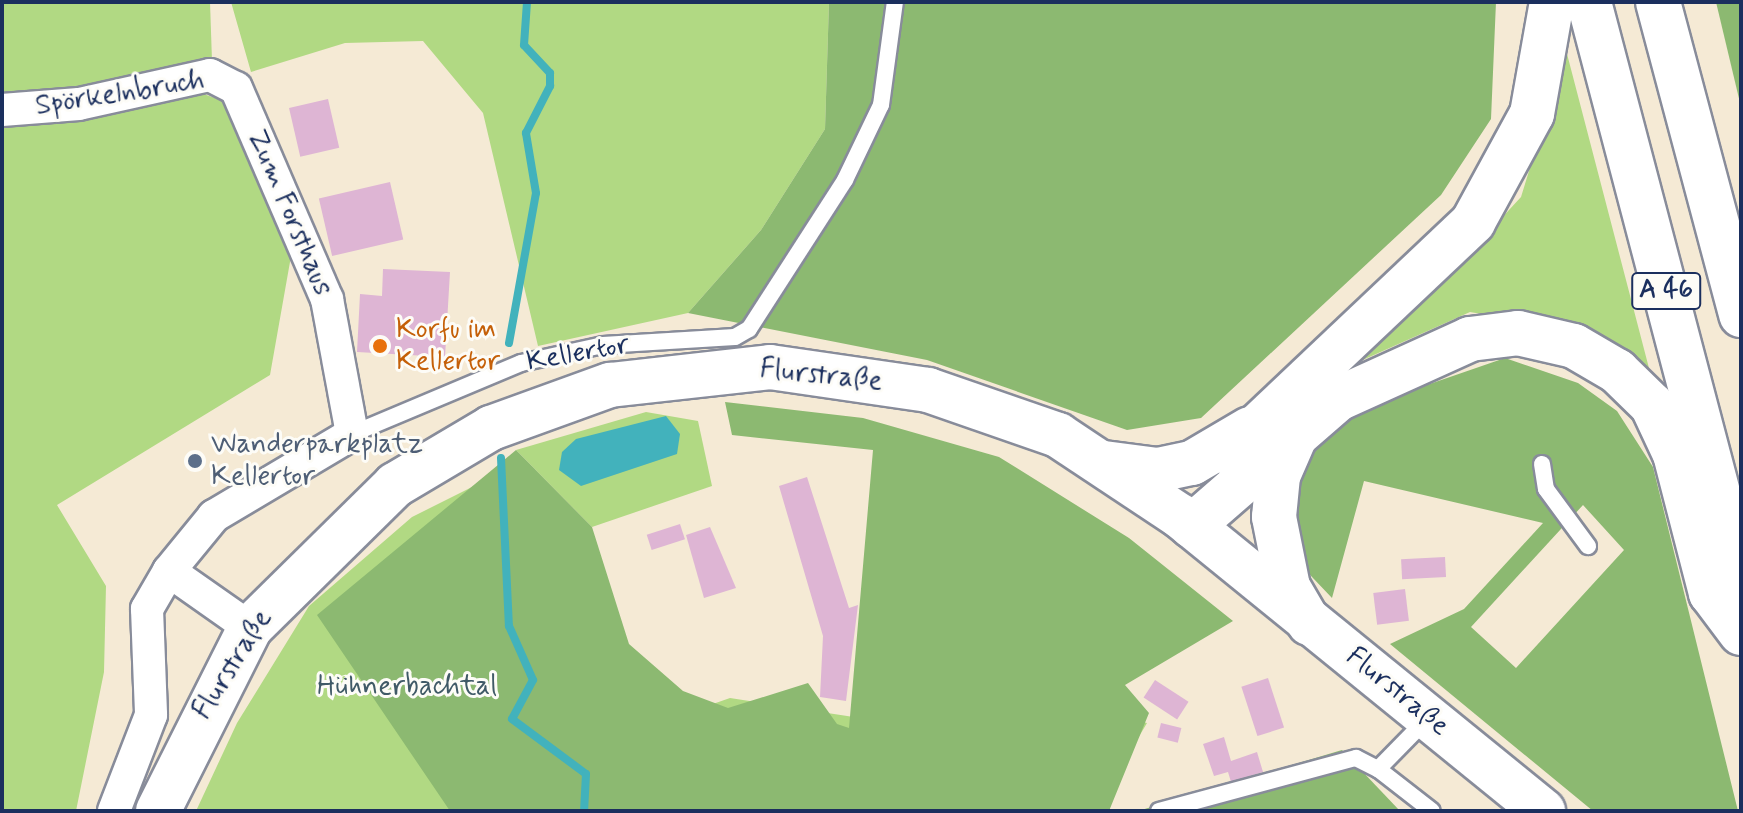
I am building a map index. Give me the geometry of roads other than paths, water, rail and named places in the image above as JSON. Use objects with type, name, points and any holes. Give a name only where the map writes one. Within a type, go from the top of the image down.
[{"type":"main road","points":[[1186,521],[1473,222],[1532,114],[1552,2]]},
{"type":"main road","name":"A 46","points":[[1589,2],[1741,580]]},
{"type":"main road","name":"A 46","points":[[1658,2],[1697,160],[1741,315]]},
{"type":"main road","points":[[1697,160],[1741,241]]},
{"type":"main road","points":[[1104,463],[1158,470],[1192,463],[1278,427],[1396,368],[1470,339],[1518,333],[1574,346],[1617,371],[1652,405],[1675,454],[1711,593],[1741,633]]},
{"type":"main road","name":"Flurstraße","points":[[158,811],[250,628],[384,495],[443,451],[519,416],[652,376],[791,368],[928,390],[1058,435],[1104,463],[1186,521],[1543,811]]},
{"type":"main road","points":[[1278,427],[1274,517],[1288,587],[1309,623]]},
{"type":"street","name":"Spörkelnbruch","points":[[2,110],[79,104],[210,75],[236,88]]},
{"type":"street","name":"Zum Forsthaus","points":[[236,88],[327,299],[352,434]]},
{"type":"street","name":"Kellertor","points":[[114,811],[151,715],[147,609],[169,571],[214,516],[352,434]]},
{"type":"street","points":[[169,571],[250,628]]},
{"type":"lane","name":"Kellertor","points":[[352,434],[521,363],[603,345],[713,338],[749,329],[845,180],[881,105],[895,2]]},
{"type":"lane","points":[[1542,464],[1546,489],[1588,546]]},
{"type":"lane","points":[[1378,769],[1429,717]]},
{"type":"lane","points":[[1159,811],[1356,758],[1378,769],[1432,811]]},
{"type":"water","points":[[666,416],[680,434],[677,454],[581,486],[559,470],[562,452],[576,439]]},
{"type":"waterway","points":[[509,343],[536,193],[526,133],[550,86],[550,73],[524,45],[527,2]]},
{"type":"waterway","points":[[501,458],[509,626],[533,680],[512,719],[586,774],[584,811]]},
{"type":"place","name":"Korfu im Kellertor","points":[[380,346]]},
{"type":"place","name":"Wanderparkplatz Kellertor","points":[[195,461]]},
{"type":"park label","name":"Hühnerbachtal","points":[[407,687]]}]
